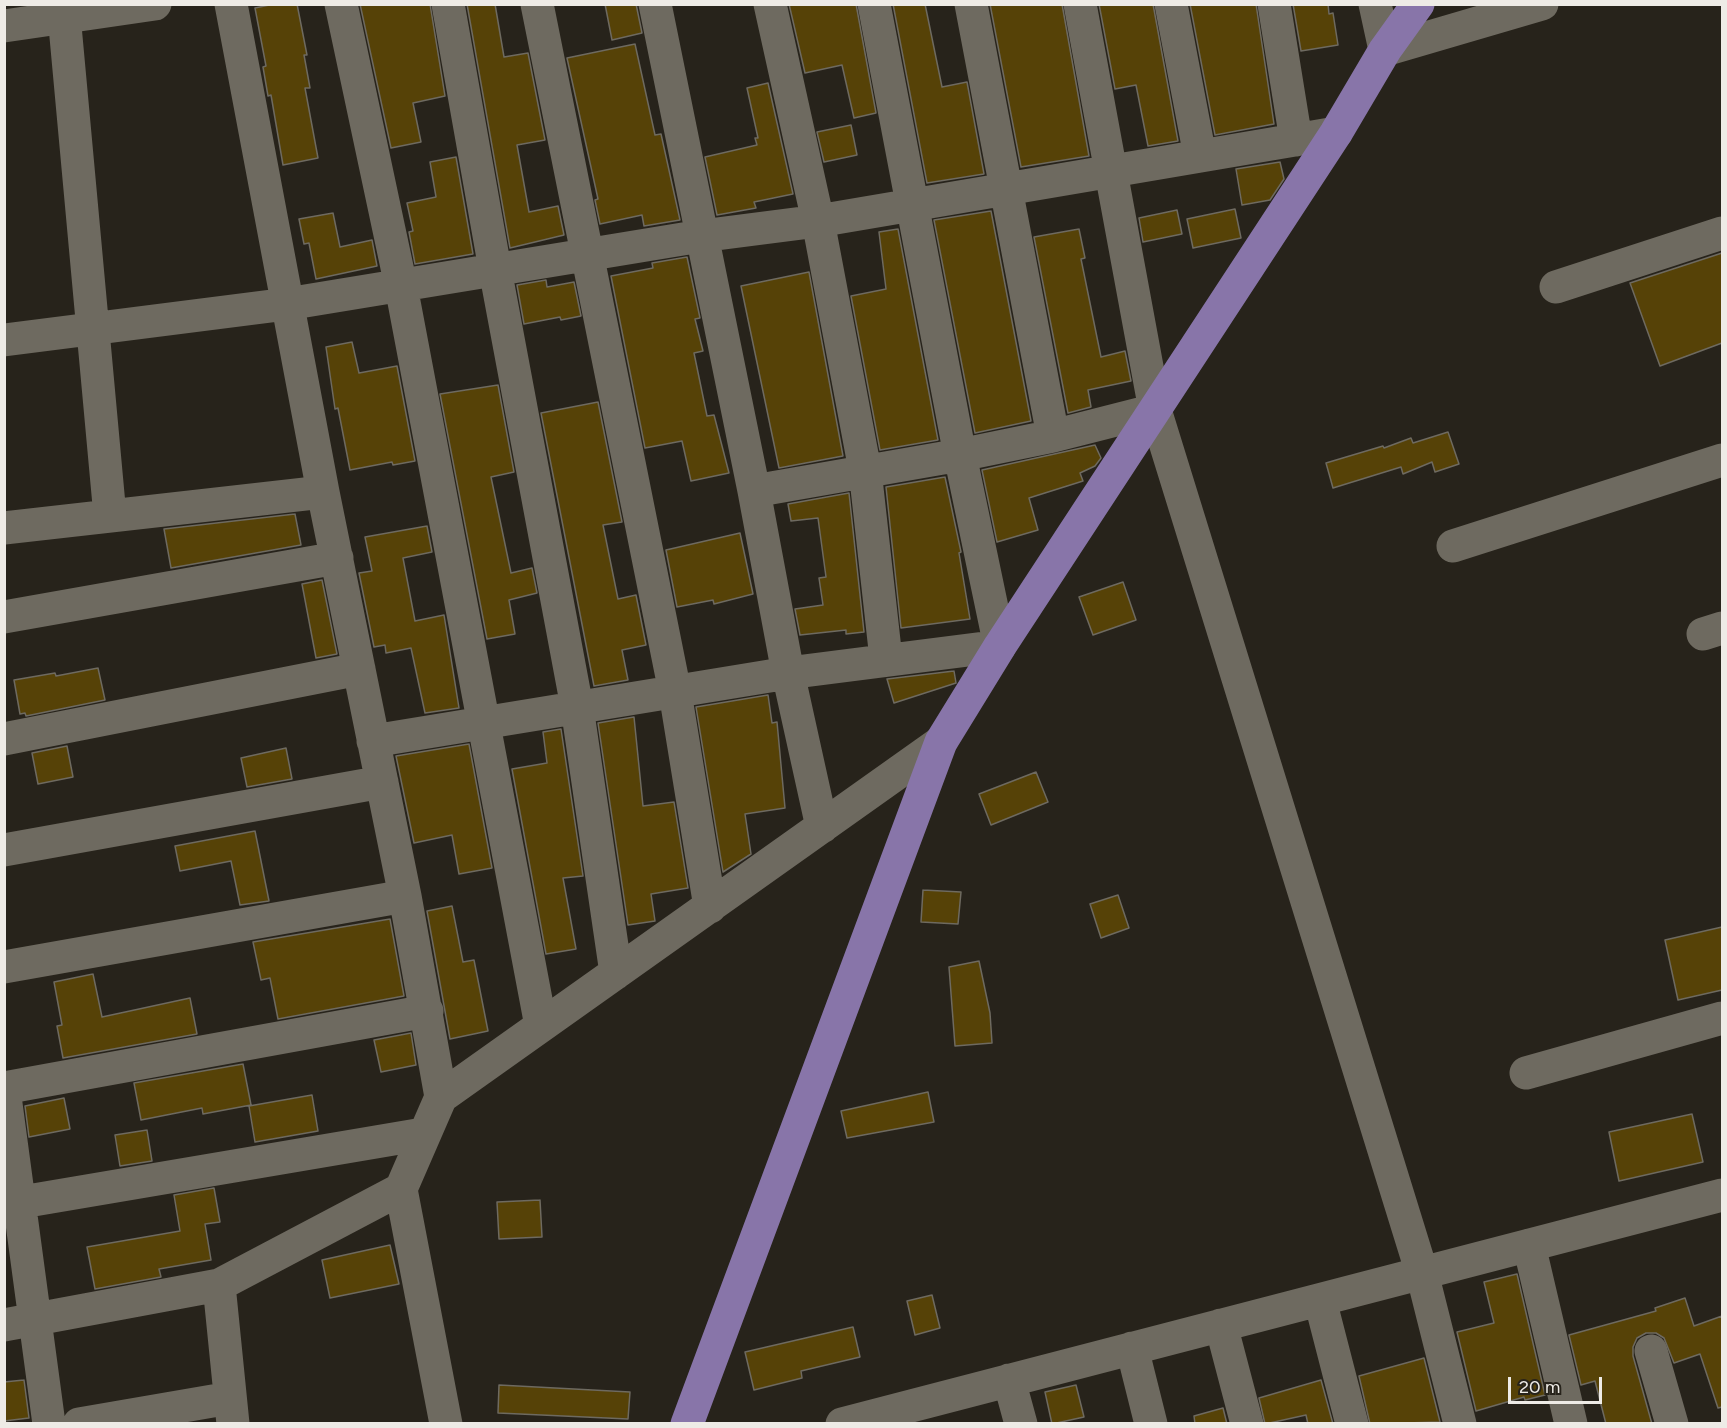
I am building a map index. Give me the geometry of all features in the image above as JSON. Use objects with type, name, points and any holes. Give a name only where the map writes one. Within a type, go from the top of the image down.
[{"type":"main road","points":[[687,1424],[941,742],[1000,646],[1336,133],[1385,50],[1418,4]]},
{"type":"street","points":[[4,26],[64,11],[155,4]]},
{"type":"street","points":[[231,4],[323,492],[405,896],[441,1097]]},
{"type":"street","points":[[342,4],[401,286],[541,1026]]},
{"type":"street","points":[[448,4],[577,707],[616,974]]},
{"type":"street","points":[[537,4],[590,256],[675,692],[710,907]]},
{"type":"street","points":[[655,4],[754,492],[788,673],[822,827]]},
{"type":"street","points":[[771,4],[818,221],[865,470],[886,659]]},
{"type":"street","points":[[373,741],[788,673],[1000,646],[960,455],[874,4]]},
{"type":"street","points":[[971,4],[1053,436]]},
{"type":"street","points":[[1080,4],[1155,410],[1422,1273],[1460,1424]]},
{"type":"street","points":[[1171,4],[1200,156]]},
{"type":"street","points":[[1274,4],[1296,140]]},
{"type":"street","points":[[1375,4],[1385,50],[1542,4]]},
{"type":"street","points":[[64,11],[110,516]]},
{"type":"street","points":[[4,340],[287,304],[701,236],[818,221],[1336,133]]},
{"type":"street","points":[[1556,286],[1722,233]]},
{"type":"street","points":[[754,492],[1053,436],[1155,410]]},
{"type":"street","points":[[1453,546],[1722,460]]},
{"type":"street","points":[[4,528],[323,492]]},
{"type":"street","points":[[4,617],[337,558]]},
{"type":"street","points":[[4,739],[359,669]]},
{"type":"street","points":[[446,1424],[401,1189],[441,1097],[941,742]]},
{"type":"street","points":[[4,850],[381,782]]},
{"type":"street","points":[[4,967],[405,896]]},
{"type":"street","points":[[49,1424],[20,1323],[4,1088],[427,1011]]},
{"type":"street","points":[[1526,1073],[1722,1018]]},
{"type":"street","points":[[12,1204],[423,1134]]},
{"type":"street","points":[[20,1323],[219,1285],[401,1189]]},
{"type":"street","points":[[842,1424],[1722,1195]]},
{"type":"street","points":[[1529,1245],[1571,1424]]},
{"type":"street","points":[[79,1424],[231,1411],[219,1285]]},
{"type":"street","points":[[1320,1300],[1352,1424]]},
{"type":"street","points":[[1221,1325],[1247,1424]]},
{"type":"street","points":[[1132,1348],[1151,1424]]},
{"type":"street","points":[[1651,1352],[1672,1424]]},
{"type":"street","points":[[1009,1380],[1021,1424]]},
{"type":"building","points":[[274,4],[297,4],[307,55],[304,55],[310,88],[305,88],[318,158],[283,165],[271,95],[268,96],[263,67],[266,66],[255,8]]},
{"type":"building","points":[[360,4],[430,4],[445,96],[413,103],[421,142],[391,148]]},
{"type":"building","points":[[467,4],[495,4],[504,57],[528,53],[545,140],[517,145],[529,212],[558,206],[564,235],[510,248]]},
{"type":"building","points":[[605,4],[636,4],[642,33],[612,40]]},
{"type":"building","points":[[789,4],[856,4],[876,113],[854,118],[842,65],[805,73]]},
{"type":"building","points":[[893,4],[925,4],[942,87],[967,82],[984,174],[927,183]]},
{"type":"building","points":[[990,4],[1062,4],[1089,156],[1021,167]]},
{"type":"building","points":[[1099,4],[1153,4],[1178,141],[1148,146],[1136,85],[1115,89]]},
{"type":"building","points":[[1190,4],[1256,4],[1274,124],[1215,135]]},
{"type":"building","points":[[1293,4],[1328,4],[1329,14],[1333,13],[1338,45],[1301,51]]},
{"type":"building","points":[[635,44],[655,135],[661,134],[680,220],[644,226],[642,215],[600,224],[595,200],[598,199],[567,58]]},
{"type":"building","points":[[768,83],[793,194],[754,202],[756,208],[717,215],[705,157],[757,145],[755,138],[758,138],[747,88]]},
{"type":"building","points":[[851,125],[857,155],[824,162],[817,132]]},
{"type":"building","points":[[456,157],[473,254],[415,264],[409,232],[413,231],[407,203],[436,197],[430,162]]},
{"type":"building","points":[[1280,162],[1284,179],[1270,200],[1242,205],[1236,169]]},
{"type":"building","points":[[1235,209],[1241,238],[1193,248],[1187,219]]},
{"type":"building","points":[[1177,210],[1182,234],[1143,242],[1139,218]]},
{"type":"building","points":[[991,211],[1031,421],[975,433],[934,220]]},
{"type":"building","points":[[333,213],[340,247],[372,240],[377,266],[316,279],[309,243],[304,244],[299,219]]},
{"type":"building","points":[[898,229],[938,440],[880,450],[851,296],[886,289],[879,232]]},
{"type":"building","points":[[1079,229],[1085,258],[1081,259],[1101,357],[1125,351],[1131,381],[1088,390],[1091,407],[1068,413],[1034,237]]},
{"type":"building","points":[[1722,253],[1722,343],[1660,366],[1630,283]]},
{"type":"building","points":[[687,257],[700,318],[695,319],[703,351],[694,353],[707,416],[714,415],[729,473],[691,481],[682,441],[645,448],[611,276],[653,268],[652,263]]},
{"type":"building","points":[[809,272],[843,456],[779,468],[741,286]]},
{"type":"building","points":[[546,280],[547,287],[574,282],[581,316],[561,320],[560,317],[524,324],[517,285]]},
{"type":"building","points":[[352,342],[359,373],[397,366],[415,461],[393,465],[392,462],[350,470],[338,408],[335,409],[326,347]]},
{"type":"building","points":[[498,385],[514,472],[491,477],[511,573],[532,568],[537,593],[509,600],[515,634],[487,639],[440,394]]},
{"type":"building","points":[[598,402],[622,522],[603,525],[618,599],[636,595],[646,645],[622,650],[628,680],[594,686],[541,413]]},
{"type":"building","points":[[1448,432],[1459,464],[1435,472],[1432,462],[1403,474],[1401,467],[1333,488],[1326,463],[1383,446],[1384,448],[1411,438],[1413,443]]},
{"type":"building","points":[[1095,445],[1101,458],[1095,466],[1080,473],[1083,481],[1029,498],[1038,530],[997,542],[982,470]]},
{"type":"building","points":[[945,477],[961,552],[959,553],[970,619],[901,628],[886,487]]},
{"type":"building","points":[[849,493],[864,632],[846,634],[846,630],[800,635],[795,609],[823,605],[819,578],[826,577],[818,518],[791,521],[788,504]]},
{"type":"building","points":[[295,514],[301,545],[171,568],[164,529]]},
{"type":"building","points":[[427,526],[432,552],[403,558],[415,621],[444,615],[459,708],[425,713],[411,648],[386,653],[385,645],[374,647],[359,573],[372,571],[365,537]]},
{"type":"building","points":[[740,533],[753,594],[714,604],[713,600],[677,607],[666,550]]},
{"type":"building","points":[[322,580],[337,654],[316,658],[302,584]]},
{"type":"building","points":[[1123,582],[1136,620],[1093,635],[1079,597]]},
{"type":"building","points":[[98,668],[105,700],[26,716],[25,713],[20,714],[14,680],[55,673],[56,676]]},
{"type":"building","points":[[954,671],[956,683],[894,703],[887,679]]},
{"type":"building","points":[[768,695],[772,723],[777,722],[785,808],[745,814],[751,854],[723,872],[696,707]]},
{"type":"building","points":[[634,717],[643,806],[674,802],[688,888],[651,894],[655,921],[628,925],[598,723]]},
{"type":"building","points":[[561,729],[583,876],[563,878],[576,949],[546,954],[512,769],[547,763],[543,732]]},
{"type":"building","points":[[469,744],[492,868],[459,874],[452,835],[414,843],[396,756]]},
{"type":"building","points":[[67,746],[73,777],[38,784],[32,753]]},
{"type":"building","points":[[286,748],[292,779],[247,787],[241,758]]},
{"type":"building","points":[[1036,772],[1048,802],[991,825],[979,794]]},
{"type":"building","points":[[255,831],[269,901],[240,905],[231,861],[180,871],[175,846]]},
{"type":"building","points":[[923,890],[961,892],[958,924],[921,922]]},
{"type":"building","points":[[1118,895],[1129,928],[1101,938],[1090,904]]},
{"type":"building","points":[[452,906],[463,962],[474,960],[488,1031],[450,1039],[427,911]]},
{"type":"building","points":[[390,919],[404,996],[278,1019],[270,978],[261,980],[253,942]]},
{"type":"building","points":[[1722,927],[1722,990],[1678,1000],[1665,940]]},
{"type":"building","points":[[979,961],[990,1013],[992,1043],[955,1046],[949,967]]},
{"type":"building","points":[[93,974],[102,1017],[190,998],[197,1034],[63,1058],[57,1026],[62,1025],[54,982]]},
{"type":"building","points":[[411,1033],[416,1065],[381,1072],[374,1040]]},
{"type":"building","points":[[243,1064],[251,1105],[203,1114],[202,1108],[141,1120],[134,1083]]},
{"type":"building","points":[[928,1092],[934,1122],[847,1138],[841,1111]]},
{"type":"building","points":[[312,1095],[318,1131],[255,1142],[249,1106]]},
{"type":"building","points":[[64,1098],[70,1129],[29,1137],[25,1106]]},
{"type":"building","points":[[1692,1114],[1703,1162],[1619,1181],[1609,1132]]},
{"type":"building","points":[[147,1130],[152,1161],[120,1166],[115,1135]]},
{"type":"building","points":[[214,1188],[220,1222],[205,1224],[211,1260],[159,1269],[161,1277],[95,1289],[87,1247],[180,1231],[174,1195]]},
{"type":"building","points":[[540,1200],[542,1237],[499,1239],[497,1202]]},
{"type":"building","points":[[390,1245],[399,1284],[330,1298],[322,1260]]},
{"type":"building","points":[[1517,1274],[1545,1395],[1525,1400],[1524,1397],[1476,1411],[1457,1332],[1494,1323],[1484,1282]]},
{"type":"building","points":[[932,1295],[940,1328],[915,1335],[907,1301]]},
{"type":"building","points":[[1685,1298],[1694,1326],[1722,1316],[1722,1407],[1718,1408],[1700,1354],[1674,1363],[1664,1338],[1656,1333],[1646,1333],[1637,1338],[1633,1347],[1633,1356],[1652,1424],[1606,1424],[1595,1381],[1581,1385],[1569,1335],[1656,1311],[1655,1308]]},
{"type":"building","points":[[853,1327],[860,1357],[801,1371],[802,1378],[754,1390],[745,1352]]},
{"type":"building","points":[[1424,1358],[1440,1422],[1370,1424],[1359,1376]]},
{"type":"building","points":[[24,1380],[29,1418],[4,1421],[4,1382]]},
{"type":"building","points":[[1321,1380],[1333,1424],[1308,1424],[1306,1415],[1265,1424],[1259,1398]]},
{"type":"building","points":[[499,1385],[630,1392],[628,1419],[498,1413]]},
{"type":"building","points":[[1076,1385],[1084,1417],[1052,1424],[1045,1392]]},
{"type":"building","points":[[1223,1408],[1227,1424],[1195,1424],[1194,1416]]}]
